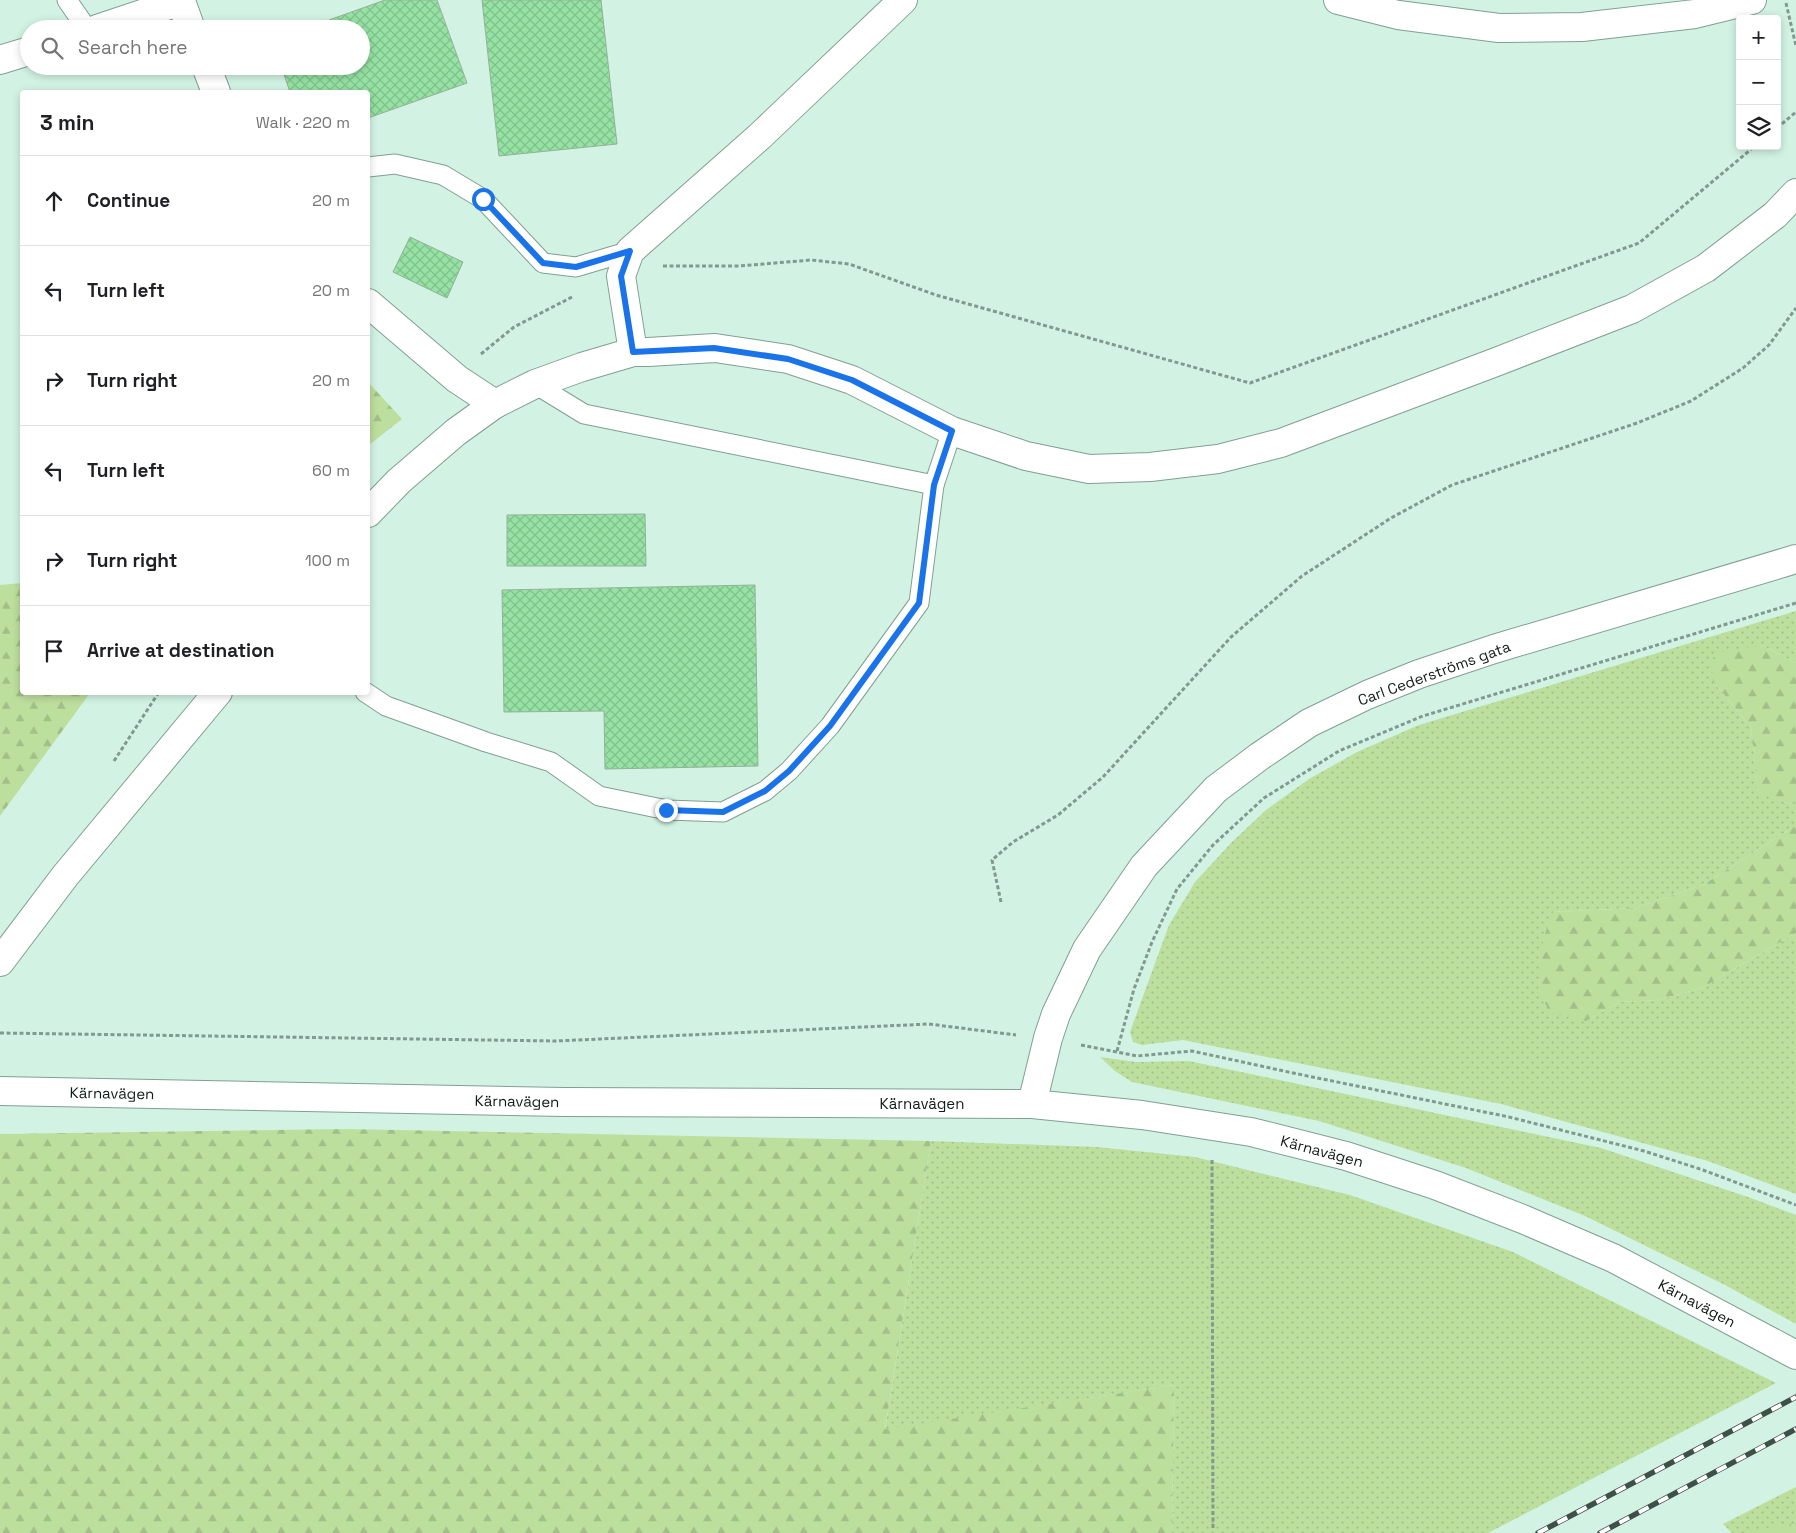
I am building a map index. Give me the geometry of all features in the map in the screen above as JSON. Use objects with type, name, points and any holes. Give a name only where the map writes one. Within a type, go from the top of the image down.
[{"type":"street","points":[[633,352],[625,263],[903,0]]},
{"type":"street","points":[[1338,0],[1398,15],[1499,28],[1582,27],[1695,14],[1752,0]]},
{"type":"street","points":[[124,20],[183,1],[188,20]]},
{"type":"street","points":[[0,60],[20,54]]},
{"type":"street","points":[[209,75],[215,90]]},
{"type":"street","points":[[370,511],[399,481],[456,432],[495,404],[535,384],[582,367],[633,352],[714,348],[788,359],[852,380],[952,431],[1026,456],[1089,469],[1150,467],[1218,459],[1281,442],[1632,309],[1706,268],[1775,215],[1796,194]]},
{"type":"street","points":[[370,305],[457,379],[495,404]]},
{"type":"street","name":"Carl Cederströms gata","points":[[1032,1104],[1048,1038],[1056,1014],[1087,949],[1144,866],[1216,789],[1260,756],[1309,723],[1367,694],[1503,647],[1796,560]]},
{"type":"street","points":[[0,962],[65,876],[216,695]]},
{"type":"street","name":"Kärnavägen","points":[[0,1091],[565,1102],[1032,1104],[1142,1115],[1251,1132],[1346,1156],[1435,1185],[1613,1258],[1786,1349]]},
{"type":"lane","points":[[67,0],[81,20]]},
{"type":"lane","points":[[370,167],[396,164],[443,175],[483,199],[543,263],[576,267],[625,263]]},
{"type":"lane","points":[[535,384],[584,414],[934,485]]},
{"type":"lane","points":[[370,695],[386,706],[486,742],[551,762],[599,796],[666,810],[723,812],[765,791],[789,771],[830,726],[919,603],[934,485],[952,431]]},
{"type":"path","points":[[1786,0],[1796,46]]},
{"type":"path","points":[[1781,125],[1796,112]]},
{"type":"path","points":[[625,263],[658,266],[739,266],[812,260],[849,264],[936,295],[1250,383],[1640,243],[1750,150]]},
{"type":"path","points":[[1001,902],[992,860],[1013,842],[1058,816],[1103,777],[1231,637],[1302,576],[1391,518],[1452,485],[1637,423],[1692,401],[1743,368],[1769,345],[1796,308]]},
{"type":"path","points":[[1117,1051],[1134,989],[1152,942],[1177,889],[1213,845],[1264,798],[1339,751],[1423,716],[1796,603]]},
{"type":"path","points":[[0,1033],[556,1040],[929,1024],[1048,1038],[1137,1056],[1192,1050],[1293,1073],[1509,1117],[1644,1151],[1703,1170],[1796,1205]]},
{"type":"path","points":[[1211,1126],[1213,1529]]},
{"type":"green space","points":[[370,384],[402,419],[370,444]]},
{"type":"green space","points":[[20,583],[20,695],[89,695],[0,816],[0,585]]},
{"type":"green space","points":[[1796,611],[1796,663],[1761,645],[1713,681],[1751,727],[1758,792],[1787,803],[1796,804],[1796,827],[1793,827],[1703,885],[1635,908],[1553,912],[1586,1021],[1619,1002],[1658,1000],[1702,988],[1796,933],[1796,1194],[1708,1161],[1501,1104],[1183,1040],[1142,1045],[1133,1042],[1130,1032],[1169,925],[1195,882],[1232,842],[1266,810],[1309,779],[1357,752],[1419,725]]},
{"type":"green space","points":[[1761,645],[1796,663],[1796,804],[1787,803],[1758,793],[1751,727],[1713,681],[1711,660],[1720,652]]},
{"type":"green space","points":[[1793,827],[1796,827],[1796,933],[1702,988],[1658,1000],[1619,1002],[1586,1021],[1551,1013],[1538,992],[1543,939],[1553,912],[1635,908],[1703,885]]},
{"type":"green space","points":[[1100,1057],[1136,1062],[1189,1061],[1601,1148],[1796,1215],[1796,1324],[1725,1285],[1585,1216],[1466,1168],[1319,1121],[1132,1082],[1115,1071]]},
{"type":"green space","points":[[347,1129],[931,1141],[885,1429],[1174,1385],[1172,1533],[0,1533],[0,1134]]},
{"type":"green space","points":[[931,1141],[1097,1147],[1195,1157],[1350,1195],[1513,1252],[1776,1383],[1488,1533],[1172,1533],[1174,1385],[885,1430]]},
{"type":"green space","points":[[1796,1487],[1796,1533],[1732,1533],[1723,1524]]},
{"type":"green space","points":[[1796,1523],[1796,1533],[1747,1533],[1754,1530]]},
{"type":"building","points":[[385,0],[437,0],[467,83],[370,117],[370,90],[289,90],[284,75],[370,75],[370,20],[329,20]]},
{"type":"building","points":[[482,0],[601,0],[617,144],[499,156]]},
{"type":"building","points":[[410,237],[463,262],[447,298],[393,272]]},
{"type":"building","points":[[645,514],[646,566],[507,566],[507,515]]},
{"type":"building","points":[[755,585],[758,766],[605,769],[604,711],[504,712],[502,590]]},
{"type":"railway","points":[[1538,1533],[1796,1397]]},
{"type":"railway","points":[[1600,1533],[1796,1429]]},
{"type":"route","points":[[483,199],[543,263],[576,267],[630,251],[621,276],[633,352],[714,348],[788,359],[852,380],[952,431],[934,485],[919,603],[830,726],[789,771],[765,791],[723,812],[666,810]]}]
